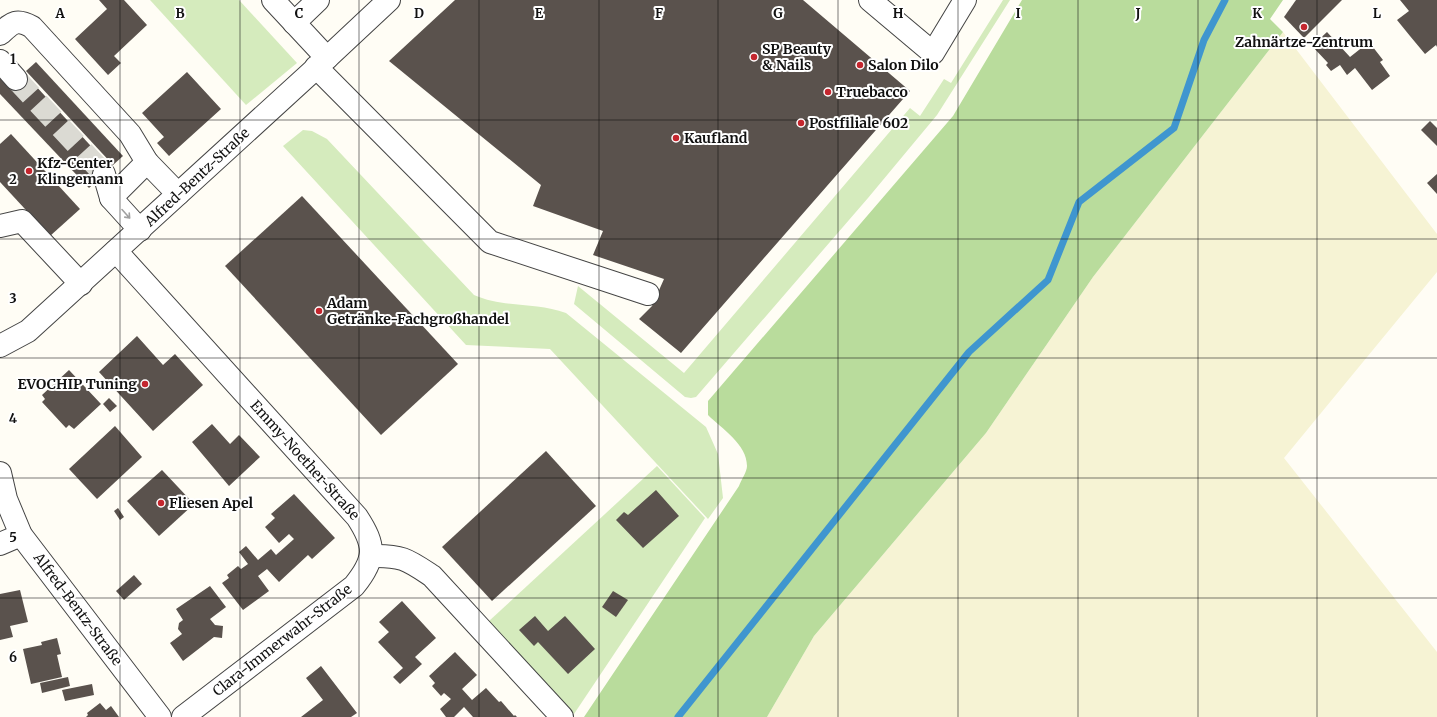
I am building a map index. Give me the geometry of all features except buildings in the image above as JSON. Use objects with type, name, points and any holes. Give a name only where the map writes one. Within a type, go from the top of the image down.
[{"type":"street","points":[[273,0],[294,23],[322,63],[490,242],[648,294]]},
{"type":"street","points":[[294,23],[318,0]]},
{"type":"street","name":"Alfred-Bentz-Straße","points":[[0,346],[28,331],[81,284],[389,0]]},
{"type":"street","points":[[870,0],[933,53],[965,0]]},
{"type":"street","points":[[0,34],[12,23],[22,22],[32,27],[130,134],[147,162],[178,194]]},
{"type":"street","points":[[0,61],[16,79]]},
{"type":"street","points":[[111,198],[147,162]]},
{"type":"street","points":[[104,174],[111,198],[140,230]]},
{"type":"street","points":[[0,226],[22,221],[81,284]]},
{"type":"street","name":"Emmy-Noether-Straße","points":[[116,251],[358,517],[368,534],[371,556]]},
{"type":"street","name":"Alfred-Bentz-Straße","points":[[0,473],[6,499],[21,535],[160,717]]},
{"type":"street","points":[[0,544],[21,535]]},
{"type":"street","points":[[371,556],[388,555],[409,560],[432,576],[562,717]]},
{"type":"street","name":"Clara-Immerwahr-Straße","points":[[183,717],[354,586],[367,570],[371,556]]},
{"type":"shaded area","points":[[1283,32],[1437,234],[1437,272],[1284,458],[1437,652],[1437,717],[767,717],[814,636],[986,433],[1093,277]]},
{"type":"green space","points":[[150,0],[239,0],[297,63],[246,105]]},
{"type":"green space","points":[[1003,0],[1010,0],[937,115],[868,198],[696,397],[685,397],[574,304],[578,286],[684,373],[910,108],[920,116],[944,79],[951,83]]},
{"type":"green space","points":[[1022,0],[1283,0],[1270,19],[1283,32],[1093,277],[986,433],[814,636],[767,717],[584,717],[739,486],[746,471],[746,458],[743,451],[733,438],[708,415],[708,401],[953,116]]},
{"type":"green space","points":[[303,130],[312,131],[327,139],[474,295],[496,302],[543,307],[566,313],[706,427],[718,454],[723,498],[708,519],[550,349],[466,345],[283,146]]},
{"type":"green space","points":[[657,466],[705,518],[574,714],[489,621]]},
{"type":"waterway","points":[[678,717],[969,352],[1048,280],[1079,202],[1174,128],[1204,40],[1225,0]]},
{"type":"tunnel","points":[[16,79],[104,174]]},
{"type":"place","name":"Zahnärtze-Zentrum","points":[[1304,27]]},
{"type":"place","name":"SP Beauty & Nails","points":[[754,57]]},
{"type":"place","name":"Salon Dilo","points":[[860,65]]},
{"type":"place","name":"Truebacco","points":[[828,92]]},
{"type":"place","name":"Postfiliale 602","points":[[801,123]]},
{"type":"place","name":"Kaufland","points":[[676,138]]},
{"type":"place","name":"Kfz-Center Klingemann","points":[[29,171]]},
{"type":"place","name":"Adam Getränke-Fachgroßhandel","points":[[319,311]]},
{"type":"place","name":"EVOCHIP Tuning","points":[[145,384]]},
{"type":"place","name":"Fliesen Apel","points":[[161,503]]}]
